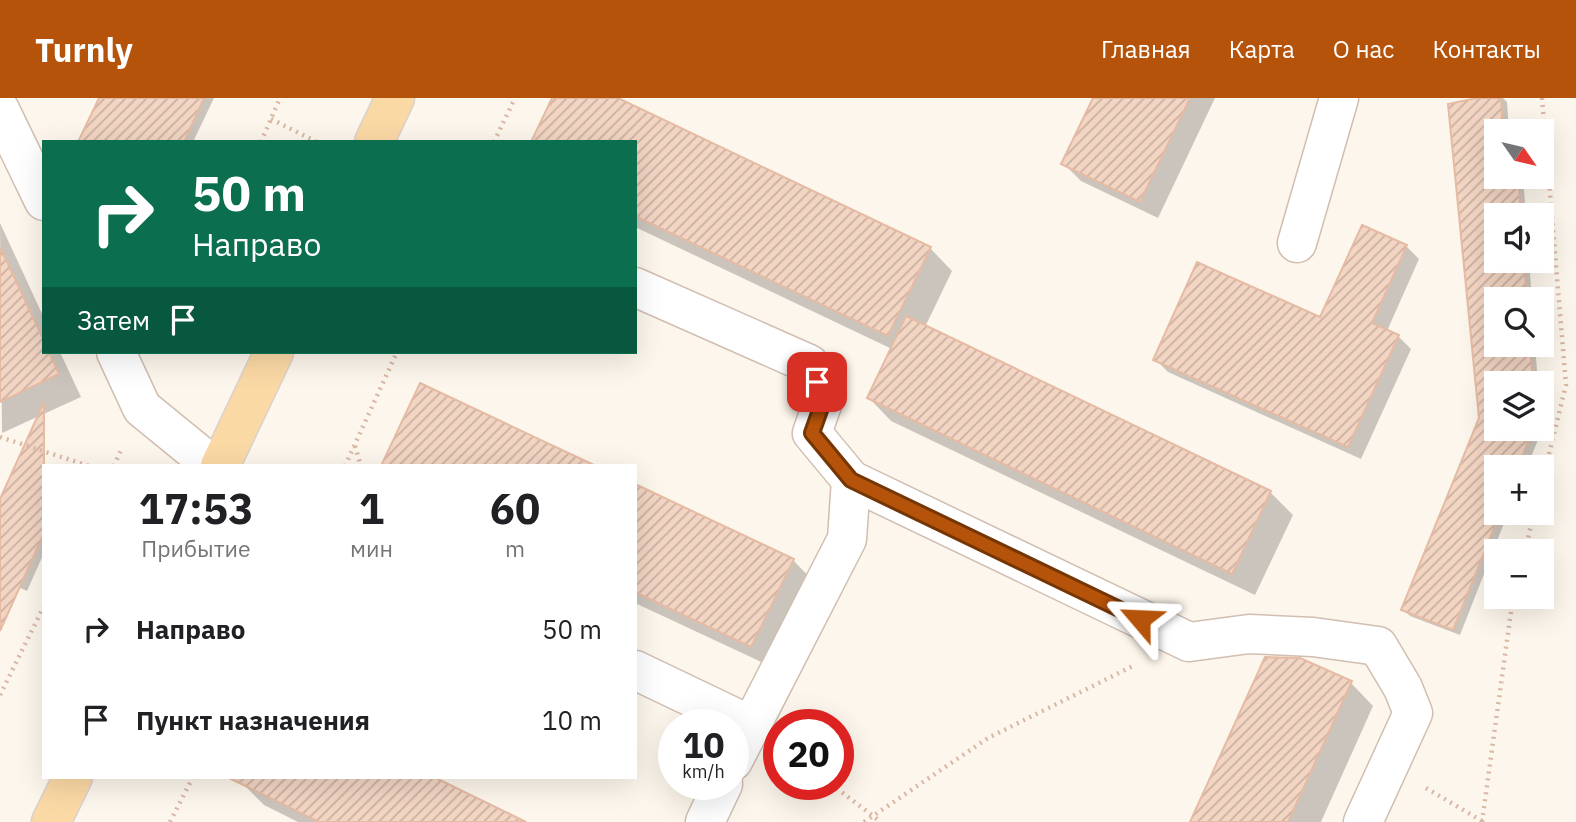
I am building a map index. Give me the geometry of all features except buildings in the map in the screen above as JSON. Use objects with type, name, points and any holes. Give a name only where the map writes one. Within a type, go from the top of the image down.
[{"type":"main road","points":[[375,140],[395,98]]},
{"type":"main road","points":[[221,464],[273,354]]},
{"type":"main road","points":[[51,822],[72,779]]},
{"type":"lane","points":[[1297,243],[1339,98]]},
{"type":"lane","points":[[0,110],[42,197]]},
{"type":"lane","points":[[637,288],[809,364],[824,399],[812,433],[851,480],[1189,642],[1249,634],[1313,637],[1378,646],[1403,688],[1413,713],[1363,822]]},
{"type":"lane","points":[[117,354],[142,408],[211,464]]},
{"type":"lane","points":[[637,671],[750,724],[847,539],[851,480]]},
{"type":"lane","points":[[705,822],[715,800]]},
{"type":"path","points":[[262,140],[280,98]]},
{"type":"path","points":[[495,140],[515,98]]},
{"type":"path","points":[[1542,98],[1566,385],[1549,455]]},
{"type":"path","points":[[271,119],[313,140]]},
{"type":"path","points":[[346,464],[396,354]]},
{"type":"path","points":[[0,437],[83,464]]},
{"type":"path","points":[[355,445],[360,464]]},
{"type":"path","points":[[1389,766],[1482,821],[1511,609]]},
{"type":"path","points":[[0,695],[42,610]]},
{"type":"path","points":[[864,822],[988,737],[1111,676],[1189,642]]},
{"type":"path","points":[[170,822],[192,779]]},
{"type":"path","points":[[853,800],[881,822]]},
{"type":"route","points":[[817,382],[824,399],[812,433],[851,480],[1140,619]]}]
